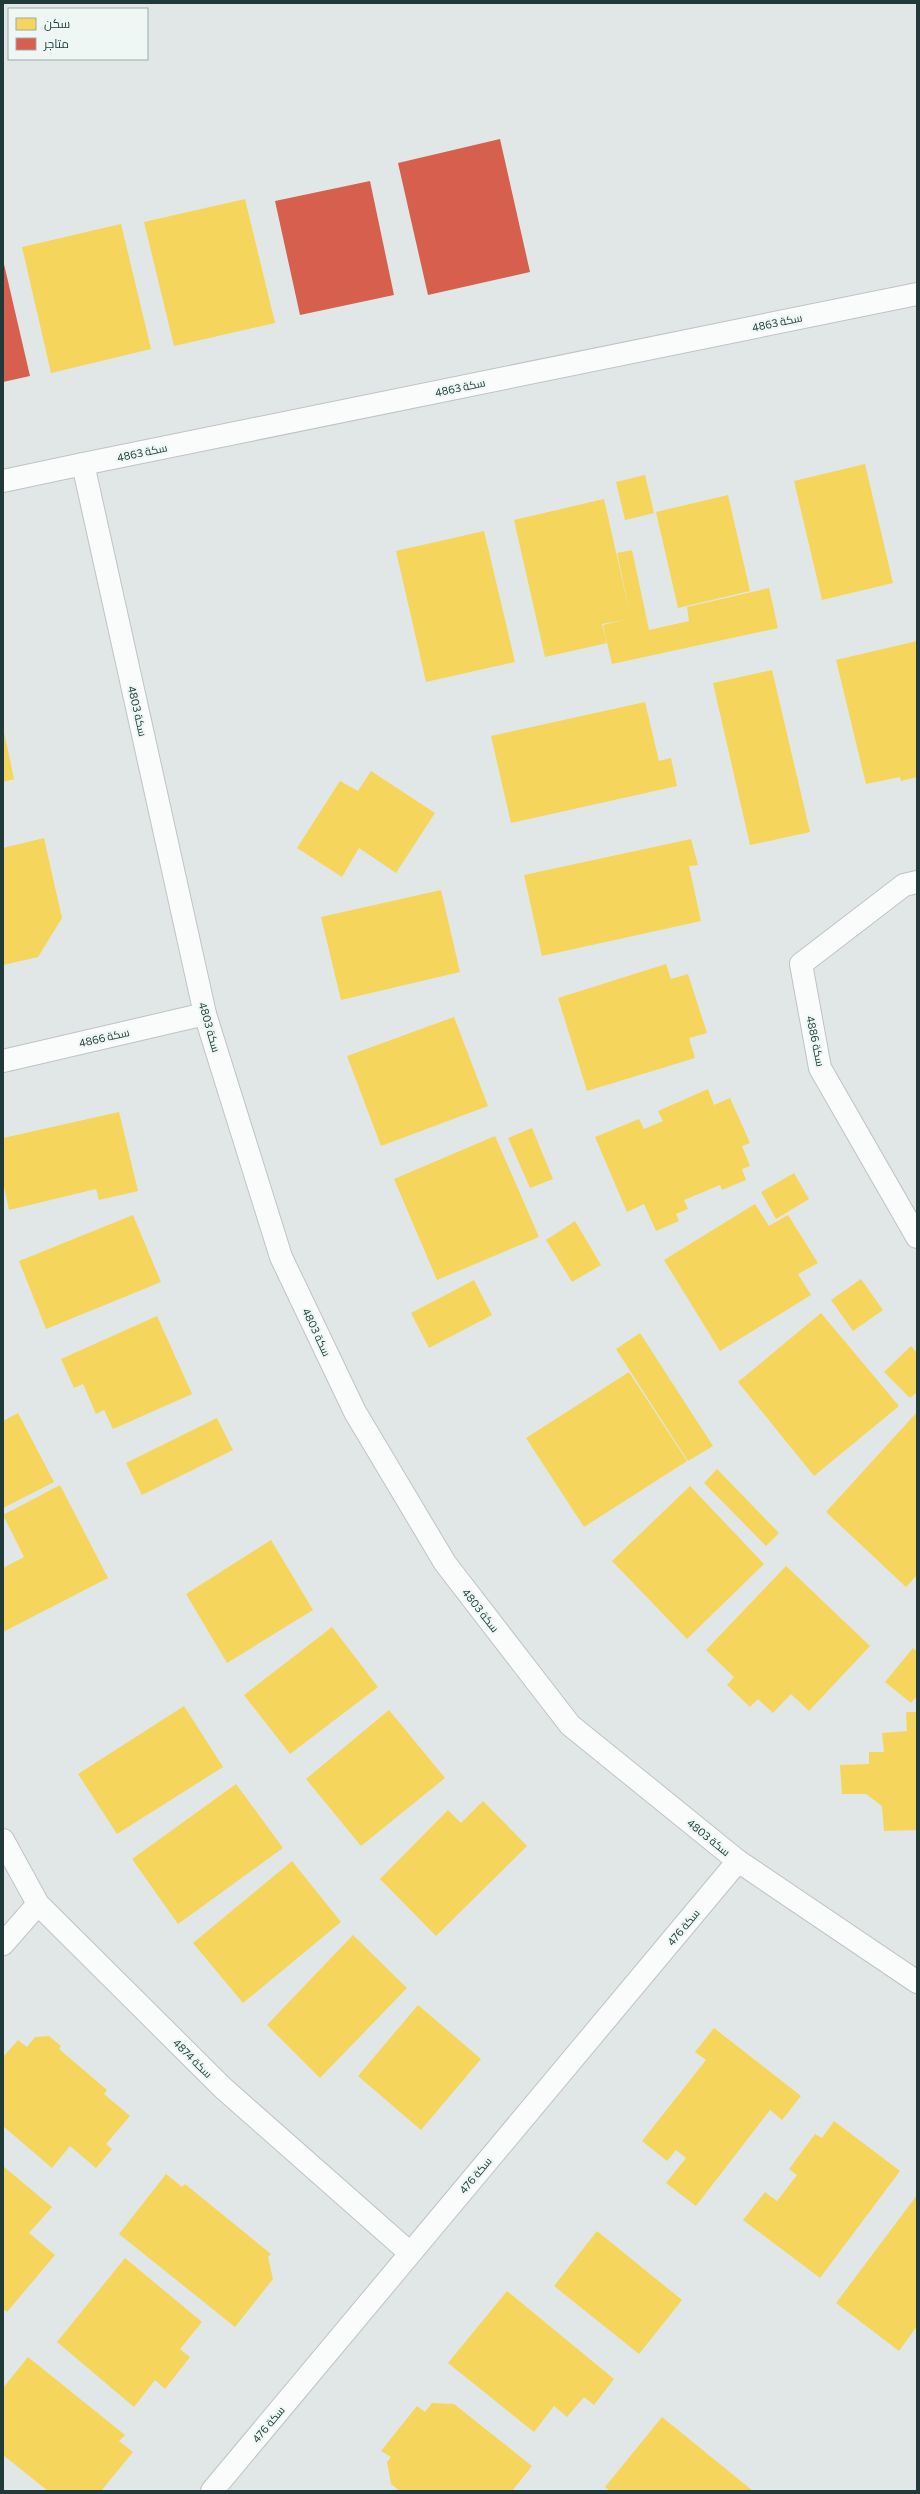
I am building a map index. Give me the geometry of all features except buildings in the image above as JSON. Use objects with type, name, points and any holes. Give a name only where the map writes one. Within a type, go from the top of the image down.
[{"type":"street","name":"سكة 4863","points":[[3,481],[917,294]]},
{"type":"street","name":"سكة 4803","points":[[83,464],[205,1014],[281,1257],[355,1412],[445,1563],[570,1725],[738,1861],[917,1982]]},
{"type":"street","name":"سكة 4886","points":[[917,882],[904,885],[800,964],[820,1068],[917,1237]]},
{"type":"street","name":"سكة 4866","points":[[3,1061],[205,1014]]},
{"type":"street","name":"سكة 4874","points":[[3,1840],[38,1904],[223,2088],[410,2253]]},
{"type":"street","name":"سكة 476","points":[[212,2491],[738,1861]]},
{"type":"street","points":[[3,1944],[38,1904]]}]
